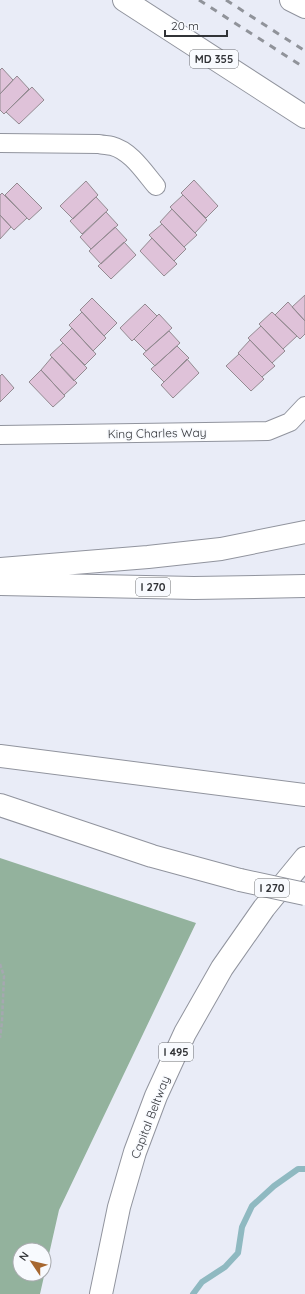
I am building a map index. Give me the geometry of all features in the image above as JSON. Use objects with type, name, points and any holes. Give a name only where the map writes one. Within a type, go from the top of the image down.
[{"type":"main road","name":"MD 355","points":[[124,0],[305,117]]},
{"type":"main road","points":[[291,0],[305,8]]},
{"type":"main road","points":[[0,569],[148,558],[221,549],[305,532]]},
{"type":"main road","name":"I 270","points":[[0,584],[194,588],[305,586]]},
{"type":"main road","points":[[0,756],[305,795]]},
{"type":"main road","name":"I 270","points":[[0,805],[152,856],[240,880],[305,894]]},
{"type":"main road","name":"Capital Beltway","points":[[101,1294],[119,1207],[135,1152],[156,1096],[185,1033],[222,968],[264,908],[305,858]]},
{"type":"street","points":[[0,143],[99,144],[112,146],[124,151],[133,159],[156,186]]},
{"type":"street","name":"King Charles Way","points":[[0,435],[268,432],[290,422],[305,406]]},
{"type":"path","points":[[0,964],[4,976],[0,1038]]},
{"type":"green space","points":[[0,858],[196,923],[59,1210],[52,1242],[12,1242],[12,1282],[43,1282],[40,1294],[0,1294]]},
{"type":"building","points":[[2,68],[13,80],[0,94],[0,70]]},
{"type":"building","points":[[17,76],[29,89],[4,114],[0,110],[0,94]]},
{"type":"building","points":[[32,87],[44,100],[19,124],[6,112]]},
{"type":"building","points":[[194,180],[218,206],[206,218],[181,193]]},
{"type":"building","points":[[86,181],[98,195],[73,219],[60,206]]},
{"type":"building","points":[[17,183],[42,208],[29,220],[5,195]]},
{"type":"building","points":[[2,193],[27,218],[14,230],[0,215],[0,195]]},
{"type":"building","points":[[183,195],[207,220],[195,233],[170,207]]},
{"type":"building","points":[[96,197],[108,210],[82,234],[70,221]]},
{"type":"building","points":[[172,209],[197,235],[184,247],[160,222]]},
{"type":"building","points":[[106,212],[118,225],[91,249],[80,237]]},
{"type":"building","points":[[0,215],[11,227],[0,239]]},
{"type":"building","points":[[162,224],[186,249],[174,261],[149,235]]},
{"type":"building","points":[[115,227],[127,240],[101,264],[89,251]]},
{"type":"building","points":[[152,238],[177,264],[164,276],[140,251]]},
{"type":"building","points":[[124,242],[136,255],[111,279],[98,266]]},
{"type":"building","points":[[305,295],[305,321],[292,307]]},
{"type":"building","points":[[92,298],[117,323],[104,336],[80,310]]},
{"type":"building","points":[[288,302],[305,321],[305,334],[300,339],[275,315]]},
{"type":"building","points":[[145,304],[157,316],[132,341],[120,328]]},
{"type":"building","points":[[82,312],[106,338],[93,351],[69,325]]},
{"type":"building","points":[[272,312],[297,336],[283,349],[259,324]]},
{"type":"building","points":[[159,314],[172,328],[146,351],[134,339]]},
{"type":"building","points":[[261,326],[285,351],[272,363],[248,338]]},
{"type":"building","points":[[72,328],[96,354],[85,365],[60,340]]},
{"type":"building","points":[[169,331],[180,343],[155,366],[143,354]]},
{"type":"building","points":[[250,340],[275,366],[262,377],[238,353]]},
{"type":"building","points":[[63,343],[87,368],[74,381],[50,355]]},
{"type":"building","points":[[177,346],[189,358],[164,382],[151,369]]},
{"type":"building","points":[[239,354],[264,379],[251,391],[226,366]]},
{"type":"building","points":[[52,357],[77,383],[64,395],[41,370]]},
{"type":"building","points":[[187,359],[199,373],[173,398],[161,385]]},
{"type":"building","points":[[41,370],[65,396],[53,407],[29,382]]},
{"type":"building","points":[[2,374],[14,388],[0,402],[0,376]]},
{"type":"waterway","points":[[193,1294],[202,1282],[225,1267],[238,1253],[242,1227],[252,1206],[274,1186],[298,1169],[305,1169]]},
{"type":"railway","points":[[199,0],[305,68]]},
{"type":"railway","points":[[226,0],[305,51]]}]
